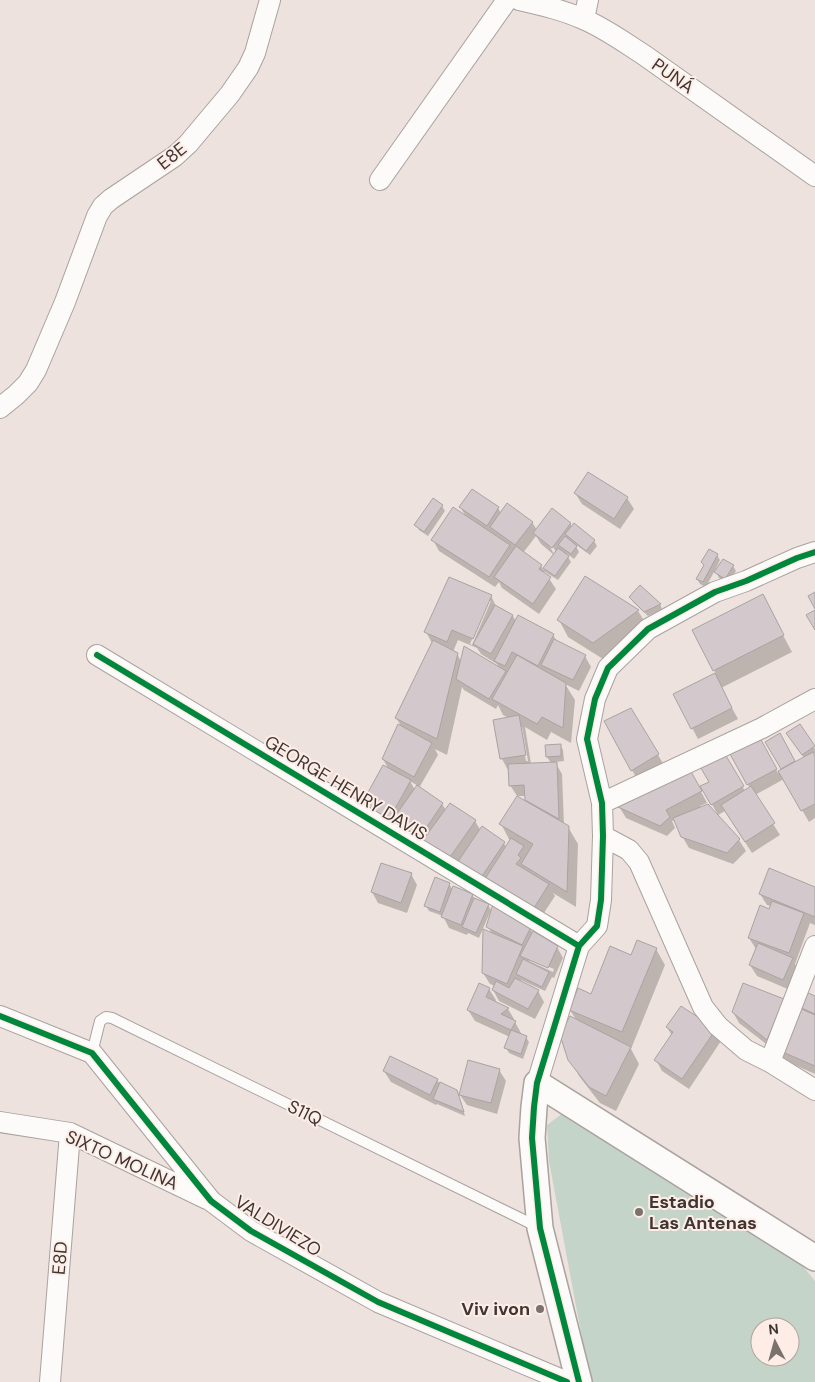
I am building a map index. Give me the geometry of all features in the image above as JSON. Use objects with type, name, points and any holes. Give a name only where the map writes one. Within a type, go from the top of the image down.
[{"type":"street","name":"E8E","points":[[0,408],[22,389],[36,370],[65,302],[98,216],[104,206],[111,199],[175,156],[188,144],[230,94],[248,68],[255,52],[270,0]]},
{"type":"street","points":[[380,180],[507,0]]},
{"type":"street","name":"PUNÁ","points":[[519,0],[552,8],[586,10],[615,36],[815,176]]},
{"type":"street","points":[[580,1382],[540,1228],[532,1138],[537,1083],[579,946],[597,926],[601,900],[602,803],[587,738],[595,699],[608,668],[648,629],[715,592],[815,552]]},
{"type":"street","name":"GEORGE HENRY DAVIS","points":[[97,656],[579,946]]},
{"type":"street","points":[[602,803],[762,728],[815,700]]},
{"type":"street","points":[[602,836],[629,850],[639,862],[703,1007],[710,1017],[746,1050],[770,1062],[815,1090]]},
{"type":"street","points":[[770,1062],[815,946]]},
{"type":"street","name":"VALDIVIEZO","points":[[0,1016],[92,1053],[211,1200],[250,1231],[378,1302],[567,1382]]},
{"type":"street","points":[[537,1083],[815,1258]]},
{"type":"street","name":"SIXTO MOLINA","points":[[0,1122],[70,1133],[211,1200]]},
{"type":"street","name":"E8D","points":[[50,1382],[70,1133]]},
{"type":"lane","name":"S11Q","points":[[92,1053],[100,1021],[106,1017],[112,1018],[540,1228]]},
{"type":"green space","name":"Estadio Las Antenas","points":[[563,1113],[801,1264],[815,1281],[815,1382],[586,1382],[584,1349],[549,1161],[547,1125]]},
{"type":"building","points":[[588,472],[628,497],[614,519],[574,493]]},
{"type":"building","points":[[472,489],[499,507],[487,526],[459,507]]},
{"type":"building","points":[[433,498],[443,505],[424,532],[414,525]]},
{"type":"building","points":[[507,503],[533,522],[515,545],[490,527]]},
{"type":"building","points":[[453,507],[510,545],[489,577],[431,540]]},
{"type":"building","points":[[552,508],[571,523],[552,548],[533,533]]},
{"type":"building","points":[[574,523],[595,540],[586,551],[565,534]]},
{"type":"building","points":[[565,536],[577,546],[571,554],[558,545]]},
{"type":"building","points":[[516,546],[542,565],[539,569],[551,577],[533,604],[494,577]]},
{"type":"building","points":[[558,548],[569,556],[555,576],[543,568]]},
{"type":"building","points":[[709,549],[718,554],[703,582],[696,579],[704,565],[701,562]]},
{"type":"building","points":[[723,559],[734,565],[725,579],[714,572]]},
{"type":"building","points":[[585,576],[639,610],[593,643],[557,620]]},
{"type":"building","points":[[449,577],[492,595],[473,639],[452,630],[447,642],[424,632]]},
{"type":"building","points":[[640,585],[661,604],[644,612],[629,597]]},
{"type":"building","points":[[815,592],[815,609],[808,596]]},
{"type":"building","points":[[763,594],[784,635],[713,671],[692,630]]},
{"type":"building","points":[[495,605],[513,615],[491,654],[473,644]]},
{"type":"building","points":[[815,610],[815,630],[806,615]]},
{"type":"building","points":[[518,615],[554,634],[538,666],[512,652],[505,666],[494,661]]},
{"type":"building","points":[[554,639],[586,655],[573,680],[541,665]]},
{"type":"building","points":[[433,640],[458,653],[437,739],[395,718]]},
{"type":"building","points":[[464,646],[506,671],[489,699],[456,679]]},
{"type":"building","points":[[517,655],[566,683],[563,728],[542,717],[537,724],[492,699]]},
{"type":"building","points":[[715,673],[732,708],[691,729],[673,694]]},
{"type":"building","points":[[631,708],[659,754],[631,771],[604,721]]},
{"type":"building","points":[[519,715],[526,755],[500,759],[493,720]]},
{"type":"building","points":[[398,724],[432,743],[414,777],[382,759]]},
{"type":"building","points":[[800,724],[815,746],[802,755],[786,733]]},
{"type":"building","points":[[780,733],[795,761],[781,769],[765,742]]},
{"type":"building","points":[[760,738],[777,769],[747,785],[730,754]]},
{"type":"building","points":[[561,744],[561,756],[546,757],[545,745]]},
{"type":"building","points":[[722,749],[744,786],[711,805],[700,786],[709,782],[698,763]]},
{"type":"building","points":[[813,752],[815,756],[815,804],[801,811],[778,771]]},
{"type":"building","points":[[557,762],[559,819],[525,800],[524,785],[509,786],[508,764]]},
{"type":"building","points":[[383,765],[411,780],[387,823],[360,807]]},
{"type":"building","points":[[690,770],[702,791],[666,810],[670,817],[660,826],[618,807]]},
{"type":"building","points":[[417,785],[443,803],[418,840],[391,822]]},
{"type":"building","points":[[751,786],[775,823],[745,842],[721,805]]},
{"type":"building","points":[[517,796],[569,826],[567,892],[521,864],[533,844],[499,824]]},
{"type":"building","points":[[450,803],[476,820],[448,860],[420,844]]},
{"type":"building","points":[[708,804],[740,839],[727,853],[681,837],[673,818]]},
{"type":"building","points":[[482,826],[505,842],[480,879],[457,863]]},
{"type":"building","points":[[511,838],[524,846],[518,855],[521,858],[516,864],[549,884],[534,908],[483,882]]},
{"type":"building","points":[[381,863],[412,873],[401,903],[371,892]]},
{"type":"building","points":[[769,868],[815,887],[815,917],[759,894]]},
{"type":"building","points":[[435,877],[450,883],[440,912],[424,906]]},
{"type":"building","points":[[453,886],[473,894],[461,925],[441,917]]},
{"type":"building","points":[[474,898],[489,904],[476,933],[462,927]]},
{"type":"building","points":[[772,901],[804,913],[789,953],[748,938],[760,905],[769,909]]},
{"type":"building","points":[[493,904],[531,927],[522,945],[486,927]]},
{"type":"building","points":[[483,929],[523,946],[507,984],[482,973]]},
{"type":"building","points":[[533,931],[558,946],[548,968],[520,956]]},
{"type":"building","points":[[637,940],[657,948],[622,1032],[569,1010],[578,988],[591,994],[610,946],[631,955]]},
{"type":"building","points":[[758,943],[793,958],[783,980],[749,965]]},
{"type":"building","points":[[523,959],[549,972],[542,987],[516,974]]},
{"type":"building","points":[[515,978],[539,990],[528,1009],[492,990],[496,981],[509,988]]},
{"type":"building","points":[[479,983],[490,988],[486,997],[509,1008],[501,1014],[516,1021],[511,1030],[467,1010]]},
{"type":"building","points":[[743,983],[784,999],[767,1040],[732,1012]]},
{"type":"building","points":[[804,991],[815,996],[815,1014],[797,1006]]},
{"type":"building","points":[[681,1006],[716,1029],[682,1079],[654,1060],[673,1032],[666,1027]]},
{"type":"building","points":[[797,1007],[815,1015],[815,1066],[778,1050]]},
{"type":"building","points":[[570,1016],[631,1047],[606,1096],[589,1087],[568,1060],[560,1035]]},
{"type":"building","points":[[511,1030],[527,1036],[521,1054],[504,1048]]},
{"type":"building","points":[[390,1056],[438,1079],[430,1095],[383,1071]]},
{"type":"building","points":[[468,1060],[500,1069],[491,1103],[459,1095]]},
{"type":"building","points":[[440,1082],[457,1090],[464,1112],[433,1099]]},
{"type":"cycle path","points":[[579,1382],[540,1228],[532,1138],[537,1083],[579,946],[597,926],[601,900],[602,803],[587,739],[595,699],[608,668],[648,629],[715,592],[815,552]]},
{"type":"cycle path","points":[[97,655],[579,946]]},
{"type":"cycle path","points":[[0,1016],[92,1053],[211,1201],[251,1231],[378,1302],[567,1382]]},
{"type":"place","name":"Estadio Las Antenas","points":[[639,1212]]},
{"type":"place","name":"Viv ivon","points":[[540,1309]]}]
